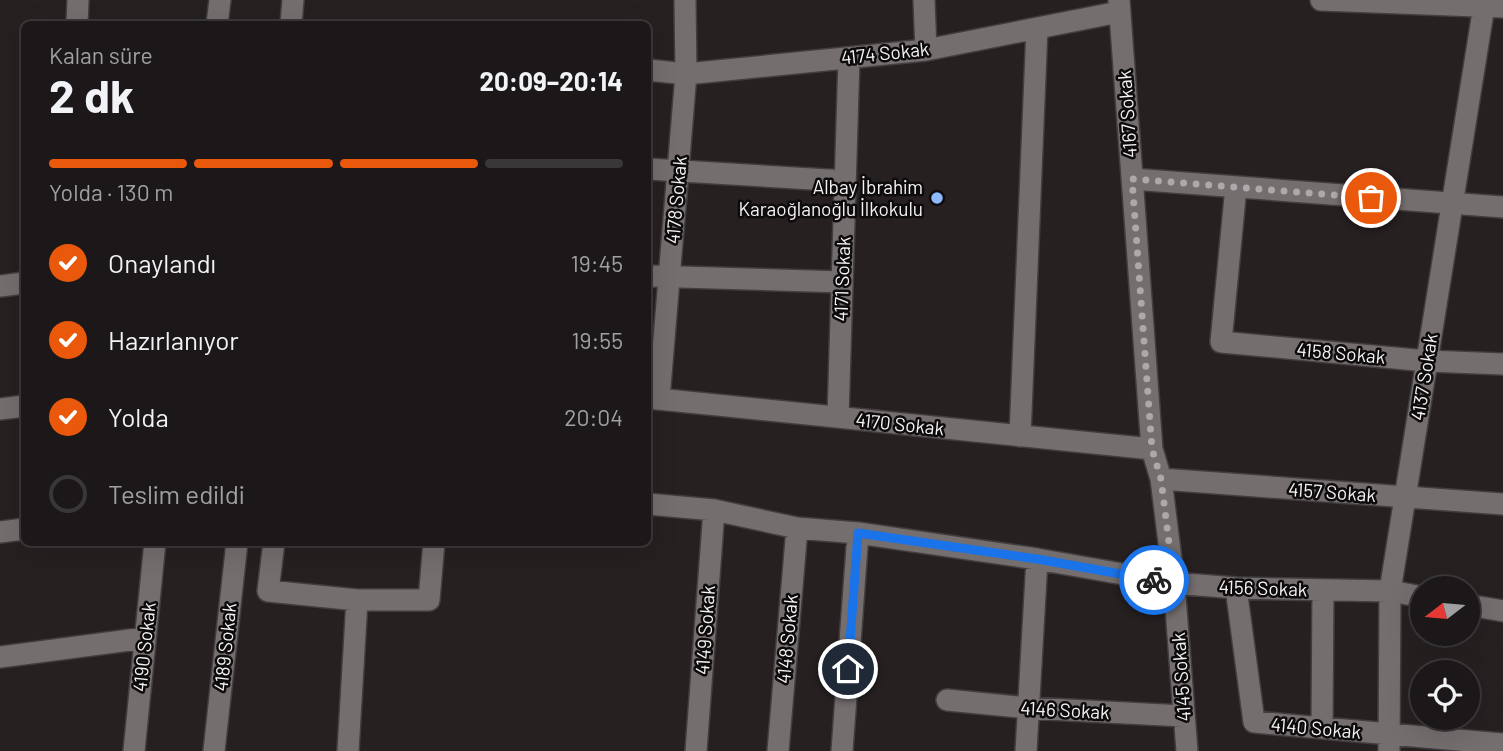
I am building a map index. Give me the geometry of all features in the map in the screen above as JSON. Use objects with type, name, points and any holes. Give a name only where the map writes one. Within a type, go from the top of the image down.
[{"type":"street","points":[[76,21],[78,0]]},
{"type":"street","points":[[217,21],[220,0]]},
{"type":"street","points":[[290,21],[293,0]]},
{"type":"street","name":"4178 Sokak","points":[[653,398],[669,278],[686,74],[685,0]]},
{"type":"street","points":[[924,0],[926,50]]},
{"type":"street","points":[[1321,0],[1494,6]]},
{"type":"street","name":"4174 Sokak","points":[[651,70],[686,74],[926,50],[1037,28],[1119,6]]},
{"type":"street","name":"4167 Sokak","points":[[1119,6],[1152,449],[1161,479]]},
{"type":"street","name":"4137 Sokak","points":[[1389,743],[1390,591],[1452,204],[1494,6]]},
{"type":"street","points":[[1020,436],[1037,28]]},
{"type":"street","name":"4171 Sokak","points":[[838,417],[849,58]]},
{"type":"street","points":[[651,169],[845,181]]},
{"type":"street","points":[[1132,179],[1503,207]]},
{"type":"street","name":"4158 Sokak","points":[[1236,187],[1221,342],[1427,361],[1503,365]]},
{"type":"street","points":[[651,276],[842,282]]},
{"type":"street","points":[[0,286],[21,283]]},
{"type":"street","name":"4170 Sokak","points":[[653,398],[1152,449]]},
{"type":"street","points":[[0,409],[21,406]]},
{"type":"street","name":"4157 Sokak","points":[[1161,479],[1503,504]]},
{"type":"street","name":"4145 Sokak","points":[[1161,479],[1174,583],[1187,751]]},
{"type":"street","name":"4156 Sokak","points":[[651,505],[714,510],[797,528],[858,533],[1037,559],[1174,583],[1236,588],[1390,591],[1410,595]]},
{"type":"street","name":"4149 Sokak","points":[[696,751],[714,510]]},
{"type":"street","name":"4148 Sokak","points":[[778,751],[797,528]]},
{"type":"street","points":[[0,532],[21,529]]},
{"type":"street","points":[[842,751],[858,533]]},
{"type":"street","name":"4190 Sokak","points":[[134,751],[155,546]]},
{"type":"street","name":"4189 Sokak","points":[[214,751],[237,546]]},
{"type":"street","points":[[274,546],[268,591],[357,600],[429,600],[434,546]]},
{"type":"street","points":[[1026,751],[1037,559]]},
{"type":"street","name":"4140 Sokak","points":[[1236,588],[1254,722],[1322,728],[1389,743],[1503,744]]},
{"type":"street","points":[[1322,728],[1323,590]]},
{"type":"street","points":[[348,751],[357,600]]},
{"type":"street","points":[[1480,607],[1503,611]]},
{"type":"street","points":[[0,657],[145,638]]},
{"type":"street","name":"4146 Sokak","points":[[947,700],[1029,708],[1184,716]]},
{"type":"way so far","points":[[1154,580],[1174,583],[1161,479],[1152,449],[1132,179],[1371,198]]},
{"type":"place","name":"Albay İbrahim Karaoğlanoğlu İlkokulu","points":[[937,198]]},
{"type":"route","points":[[848,669],[858,533],[1037,559],[1154,580]]}]
